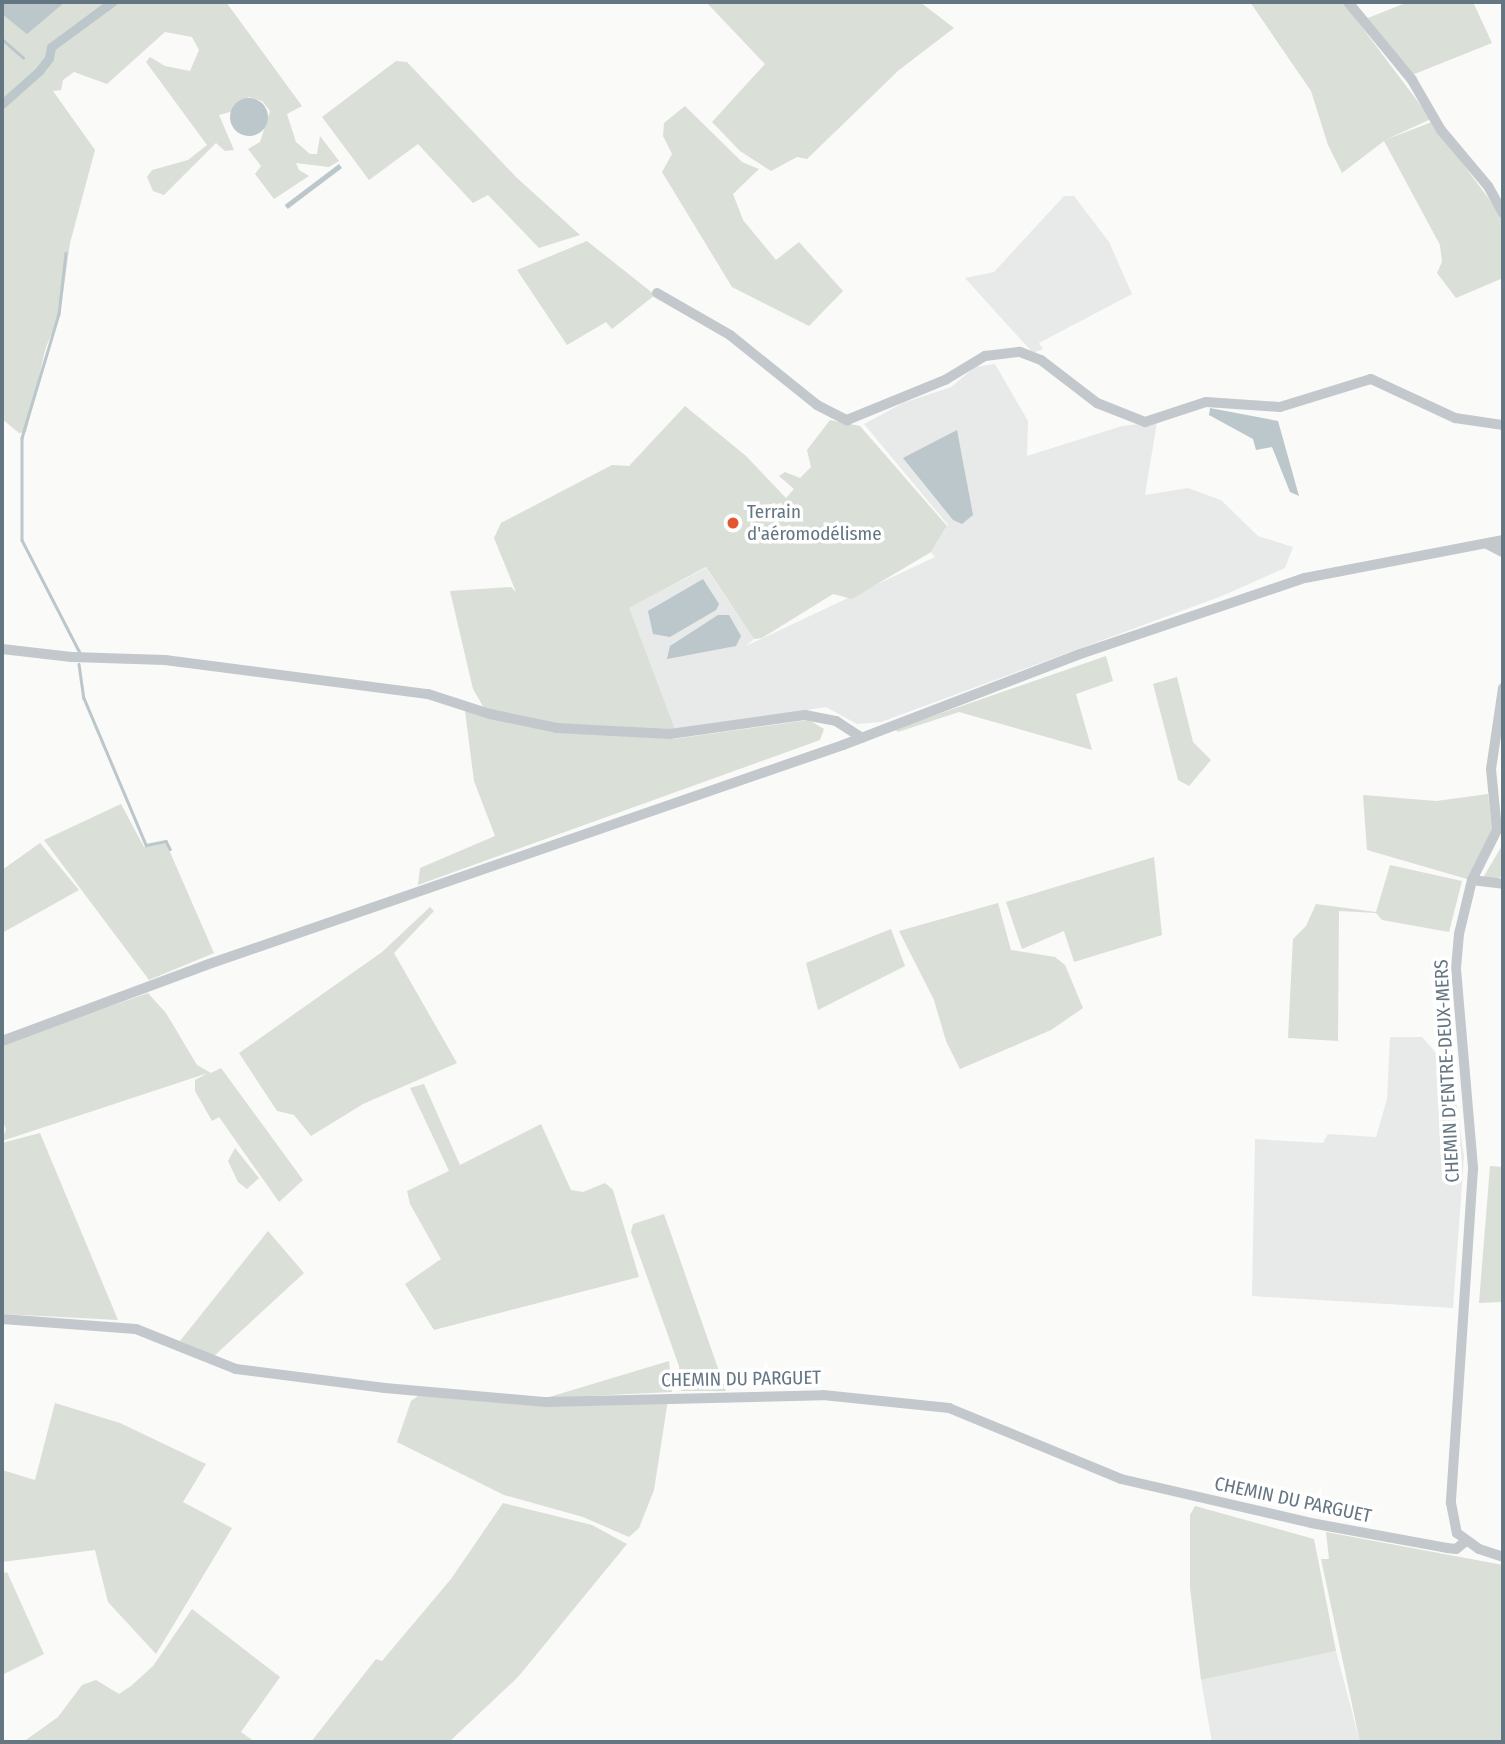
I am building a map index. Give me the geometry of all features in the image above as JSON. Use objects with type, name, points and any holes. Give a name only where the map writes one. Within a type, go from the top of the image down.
[{"type":"street","points":[[1348,2],[1412,80],[1441,130],[1488,186],[1503,213]]},
{"type":"street","points":[[657,293],[730,335],[817,405],[847,420],[945,380],[985,356],[1020,352],[1041,360],[1097,403],[1145,422],[1206,402],[1280,407],[1371,379],[1455,418],[1503,425]]},
{"type":"street","points":[[2,1041],[161,981],[862,738],[1080,654],[1306,578],[1503,540]]},
{"type":"street","points":[[1487,544],[1503,552]]},
{"type":"street","points":[[2,649],[72,657],[165,660],[428,694],[490,714],[557,728],[670,734],[805,715],[836,720],[862,738]]},
{"type":"street","name":"CHEMIN D'ENTRE-DEUX-MERS","points":[[1466,1541],[1451,1519],[1473,1169],[1457,969],[1463,905],[1472,880],[1500,832],[1491,769],[1503,688]]},
{"type":"street","points":[[1472,880],[1503,884]]},
{"type":"street","name":"CHEMIN DU PARGUET","points":[[2,1319],[136,1329],[236,1369],[405,1390],[546,1402],[792,1394],[949,1408],[1121,1479],[1379,1536],[1456,1549],[1466,1541]]},
{"type":"street","points":[[1466,1541],[1503,1557]]},
{"type":"shaded area","points":[[2,2],[226,2],[302,106],[287,114],[296,142],[310,154],[317,154],[320,136],[339,161],[329,167],[296,163],[299,170],[309,176],[274,199],[255,174],[261,166],[248,149],[260,142],[270,111],[262,101],[249,97],[230,112],[219,115],[234,150],[225,151],[216,143],[164,195],[153,191],[147,177],[152,170],[188,160],[207,145],[146,62],[150,57],[165,66],[190,71],[199,50],[192,37],[165,32],[107,84],[74,72],[63,80],[61,90],[53,91],[95,150],[70,243],[60,315],[46,347],[26,432],[19,433],[2,419]]},
{"type":"shaded area","points":[[2,2],[65,2],[27,34],[2,14]]},
{"type":"shaded area","points":[[706,2],[920,2],[954,28],[899,70],[807,159],[797,157],[771,171],[740,151],[712,122],[765,64]]},
{"type":"shaded area","points":[[1250,2],[1343,2],[1431,119],[1385,140],[1432,122],[1503,218],[1503,278],[1456,298],[1437,273],[1442,262],[1440,245],[1384,141],[1342,173],[1328,145],[1311,91]]},
{"type":"shaded area","points":[[1408,2],[1473,2],[1492,43],[1412,75],[1363,20]]},
{"type":"shaded area","points":[[396,61],[407,62],[516,177],[580,235],[539,248],[488,195],[473,203],[418,144],[369,180],[322,117]]},
{"type":"shaded area","points":[[249,98],[263,103],[268,117],[263,131],[249,136],[235,131],[230,117],[235,103]]},
{"type":"shaded area","points":[[685,106],[742,162],[759,169],[733,194],[743,220],[776,260],[799,242],[843,291],[809,326],[732,287],[662,172],[672,154],[663,136],[664,123]]},
{"type":"shaded area","points":[[339,164],[342,168],[288,209],[285,205]]},
{"type":"shaded area","points":[[1064,196],[1074,196],[1109,242],[1132,294],[1039,343],[1043,349],[1033,353],[965,278],[994,272]]},
{"type":"shaded area","points":[[587,241],[655,295],[612,329],[606,322],[567,345],[517,270]]},
{"type":"shaded area","points":[[995,364],[1028,421],[1027,456],[1122,426],[1157,422],[1145,495],[1188,488],[1221,500],[1258,536],[1293,547],[1285,568],[1222,596],[881,722],[857,724],[826,707],[676,732],[628,608],[706,568],[754,639],[746,646],[935,557],[931,552],[948,525],[864,424],[903,403],[951,387],[975,367]]},
{"type":"shaded area","points":[[685,406],[746,456],[786,498],[794,489],[779,476],[785,472],[800,478],[811,467],[807,450],[830,420],[860,426],[947,526],[931,552],[852,599],[833,594],[762,638],[754,639],[706,567],[629,608],[676,732],[561,726],[484,708],[473,689],[450,591],[511,587],[516,592],[494,538],[501,523],[612,465],[629,466]]},
{"type":"shaded area","points":[[1210,408],[1278,421],[1299,496],[1290,492],[1272,447],[1256,450],[1253,439],[1209,415]]},
{"type":"shaded area","points":[[957,430],[973,515],[962,524],[953,520],[903,458]]},
{"type":"shaded area","points":[[703,579],[719,604],[716,610],[670,637],[653,634],[648,611]]},
{"type":"shaded area","points":[[718,615],[729,615],[741,636],[736,646],[667,659],[670,646]]},
{"type":"shaded area","points":[[1106,656],[1113,681],[1076,694],[1092,750],[959,712],[898,732],[895,729]]},
{"type":"shaded area","points":[[1177,677],[1193,742],[1211,760],[1189,786],[1178,780],[1153,684]]},
{"type":"shaded area","points":[[465,711],[559,731],[673,739],[809,720],[824,729],[820,740],[418,885],[420,868],[495,836],[474,781]]},
{"type":"shaded area","points":[[1488,794],[1492,830],[1467,879],[1367,850],[1363,795],[1436,801]]},
{"type":"shaded area","points":[[121,804],[144,847],[166,843],[214,953],[149,980],[44,840]]},
{"type":"shaded area","points":[[40,843],[79,890],[2,933],[2,870]]},
{"type":"shaded area","points":[[1503,844],[1502,877],[1481,881]]},
{"type":"shaded area","points":[[1154,857],[1162,935],[1074,962],[1064,931],[1022,949],[1006,902]]},
{"type":"shaded area","points":[[1390,865],[1462,881],[1449,932],[1382,920],[1376,913],[1339,911],[1338,1041],[1288,1038],[1293,939],[1306,926],[1316,904],[1376,912]]},
{"type":"shaded area","points":[[998,903],[1011,950],[1055,957],[1065,965],[1083,1008],[1051,1030],[960,1069],[946,1041],[934,1000],[899,931]]},
{"type":"shaded area","points":[[430,907],[434,911],[394,953],[457,1063],[363,1104],[311,1136],[294,1115],[277,1111],[239,1053],[382,952]]},
{"type":"shaded area","points":[[891,929],[905,966],[818,1010],[806,963]]},
{"type":"shaded area","points":[[148,993],[166,1013],[197,1065],[211,1073],[221,1068],[303,1180],[279,1202],[219,1117],[212,1121],[195,1091],[195,1080],[208,1073],[2,1141],[6,1129],[2,1120],[2,1044]]},
{"type":"shaded area","points":[[1390,1037],[1422,1037],[1452,1071],[1464,1157],[1453,1308],[1252,1296],[1255,1139],[1323,1143],[1328,1134],[1376,1137],[1387,1099]]},
{"type":"shaded area","points":[[424,1084],[460,1165],[541,1124],[571,1190],[583,1192],[605,1183],[613,1190],[639,1277],[434,1330],[405,1284],[441,1259],[410,1204],[407,1191],[449,1171],[410,1088]]},
{"type":"shaded area","points":[[40,1133],[118,1320],[2,1314],[2,1143]]},
{"type":"shaded area","points":[[235,1148],[259,1178],[247,1189],[238,1182],[228,1161]]},
{"type":"shaded area","points":[[1490,1166],[1503,1167],[1503,1302],[1479,1303]]},
{"type":"shaded area","points":[[664,1214],[726,1391],[681,1391],[679,1366],[631,1232],[633,1224]]},
{"type":"shaded area","points":[[268,1231],[304,1273],[214,1356],[180,1341]]},
{"type":"shaded area","points":[[669,1361],[672,1392],[546,1398]]},
{"type":"shaded area","points":[[418,1396],[668,1400],[654,1490],[639,1528],[629,1537],[583,1517],[504,1495],[397,1442],[411,1401]]},
{"type":"shaded area","points":[[55,1403],[120,1423],[206,1464],[183,1502],[232,1528],[156,1654],[108,1602],[95,1550],[2,1562],[2,1470],[35,1480]]},
{"type":"shaded area","points":[[503,1503],[592,1525],[627,1544],[518,1677],[449,1742],[311,1742],[376,1659],[382,1661],[451,1579]]},
{"type":"shaded area","points":[[1195,1506],[1314,1539],[1336,1651],[1201,1680],[1190,1588],[1190,1515]]},
{"type":"shaded area","points":[[1326,1532],[1503,1565],[1503,1742],[1360,1742],[1321,1559],[1329,1559]]},
{"type":"shaded area","points":[[7,1572],[44,1654],[2,1675],[2,1574]]},
{"type":"shaded area","points":[[192,1609],[280,1677],[241,1732],[255,1742],[23,1742],[58,1717],[82,1685],[96,1680],[119,1694],[131,1686],[153,1666]]},
{"type":"shaded area","points":[[1336,1651],[1360,1742],[1212,1742],[1201,1680]]},
{"type":"waterway","points":[[2,104],[39,71],[49,58],[51,47],[112,2]]},
{"type":"waterway","points":[[2,39],[23,57]]},
{"type":"waterway","points":[[66,253],[59,314],[22,438],[22,540],[80,653]]},
{"type":"waterway","points":[[79,664],[84,698],[146,845],[166,841],[170,849]]},
{"type":"place","name":"Terrain d'aéromodélisme","points":[[733,523]]}]
